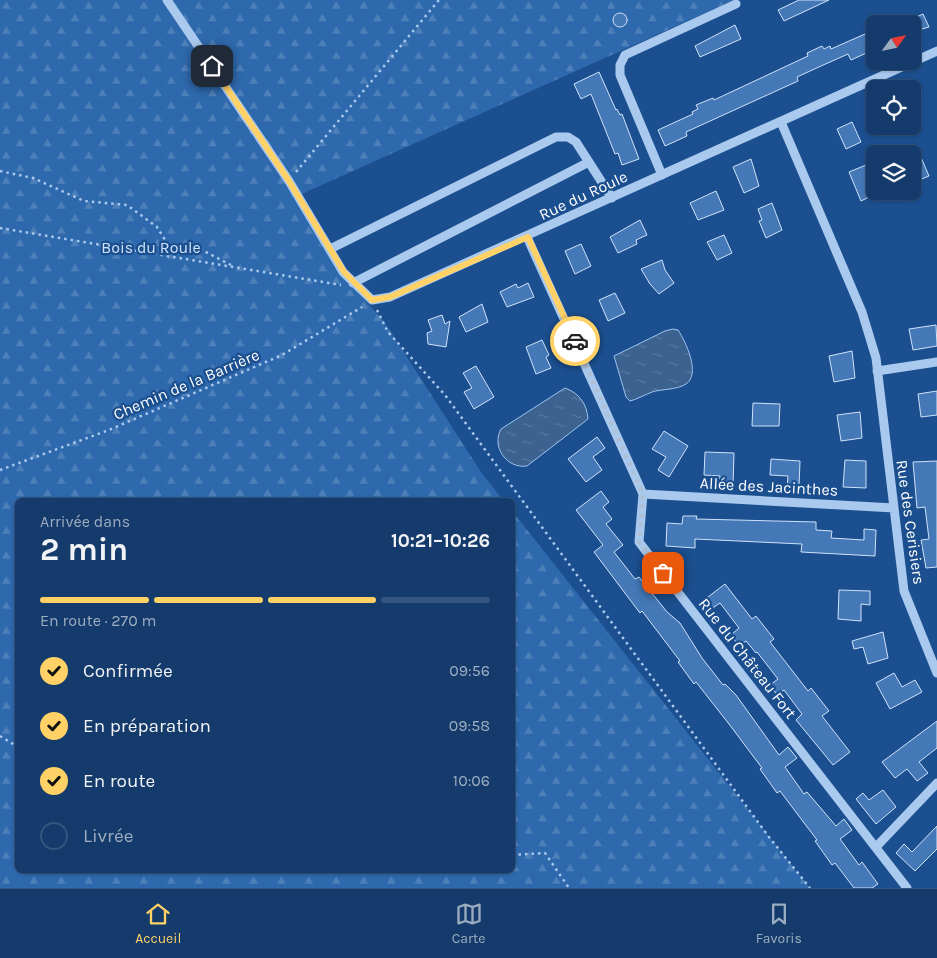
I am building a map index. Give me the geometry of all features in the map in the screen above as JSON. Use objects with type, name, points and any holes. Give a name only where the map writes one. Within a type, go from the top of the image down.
[{"type":"street","points":[[167,0],[289,181],[344,272],[372,300]]},
{"type":"street","points":[[662,175],[620,75],[620,65],[625,55],[736,4]]},
{"type":"street","name":"Rue du Roule","points":[[372,300],[390,297],[528,237],[937,51]]},
{"type":"street","name":"Rue des Cerisiers","points":[[781,122],[862,312],[876,358],[904,591],[937,673]]},
{"type":"street","points":[[330,249],[556,137],[568,137],[576,142],[612,198]]},
{"type":"street","points":[[356,285],[589,162]]},
{"type":"street","name":"Rue du Château Fort","points":[[528,237],[643,494],[639,542],[907,888]]},
{"type":"street","points":[[877,371],[937,362]]},
{"type":"street","name":"Allée des Jacinthes","points":[[643,494],[894,508]]},
{"type":"street","points":[[876,847],[937,783]]},
{"type":"path","points":[[289,181],[439,0]]},
{"type":"path","points":[[0,171],[33,178],[84,201],[127,205],[157,227],[172,251],[194,246],[234,267]]},
{"type":"path","points":[[0,228],[234,267],[356,285]]},
{"type":"path","points":[[372,300],[388,332],[445,395],[763,829],[810,888]]},
{"type":"path","name":"Chemin de la Barrière","points":[[0,470],[109,430],[282,355],[372,300]]},
{"type":"path","points":[[0,736],[15,744]]},
{"type":"path","points":[[515,855],[545,853],[569,888]]},
{"type":"green space","name":"Bois du Roule","points":[[0,0],[734,0],[295,197],[335,268],[383,320],[481,472],[501,498],[15,498],[15,873],[515,873],[515,515],[810,888],[0,888]]},
{"type":"water","points":[[678,330],[691,358],[692,373],[690,379],[682,386],[652,392],[630,401],[626,397],[614,356],[665,331]]},
{"type":"water","points":[[565,388],[578,396],[584,404],[588,419],[527,466],[513,464],[507,460],[498,443],[501,429]]},
{"type":"building","points":[[799,0],[829,0],[784,21],[778,10]]},
{"type":"building","points":[[620,13],[625,15],[627,20],[625,25],[620,27],[615,25],[613,20],[615,15]]},
{"type":"building","points":[[923,14],[929,27],[921,29],[921,15]]},
{"type":"building","points":[[735,25],[741,39],[700,57],[695,46]]},
{"type":"building","points":[[865,34],[866,36],[866,53],[851,60],[848,54],[797,77],[798,81],[686,132],[687,136],[665,146],[658,130],[693,114],[692,112],[698,109],[696,105],[713,98],[714,100],[808,56],[807,53],[822,46],[824,49],[830,46],[831,49]]},
{"type":"building","points":[[599,72],[616,110],[620,115],[622,114],[639,159],[622,165],[618,153],[615,154],[591,94],[581,99],[574,84]]},
{"type":"building","points":[[852,122],[861,142],[846,149],[837,129]]},
{"type":"building","points":[[921,157],[929,176],[921,179]]},
{"type":"building","points":[[751,159],[759,186],[744,193],[733,167]]},
{"type":"building","points":[[866,165],[866,198],[861,201],[849,172]]},
{"type":"building","points":[[716,191],[724,210],[698,220],[690,203]]},
{"type":"building","points":[[772,203],[782,230],[766,238],[759,221],[762,220],[758,209]]},
{"type":"building","points":[[640,220],[647,235],[636,240],[637,244],[618,253],[610,237]]},
{"type":"building","points":[[724,235],[732,253],[717,260],[707,242]]},
{"type":"building","points":[[581,244],[591,266],[575,274],[565,251]]},
{"type":"building","points":[[662,260],[665,270],[674,283],[659,294],[641,269]]},
{"type":"building","points":[[528,283],[534,297],[507,307],[500,292],[516,284],[518,288]]},
{"type":"building","points":[[615,293],[625,313],[608,321],[599,300]]},
{"type":"building","points":[[482,304],[488,322],[466,332],[459,317]]},
{"type":"building","points":[[442,315],[445,324],[450,321],[446,347],[428,344],[427,333],[432,331],[428,320]]},
{"type":"building","points":[[936,325],[937,346],[913,350],[909,329]]},
{"type":"building","points":[[542,340],[549,355],[546,357],[551,368],[536,374],[526,347]]},
{"type":"building","points":[[852,351],[855,378],[834,382],[829,356]]},
{"type":"building","points":[[476,366],[494,397],[474,409],[464,392],[472,388],[463,373]]},
{"type":"building","points":[[937,391],[937,415],[921,417],[918,394]]},
{"type":"building","points":[[753,403],[780,404],[779,426],[752,426]]},
{"type":"building","points":[[860,412],[862,438],[841,441],[837,415]]},
{"type":"building","points":[[664,431],[688,446],[669,477],[658,470],[666,457],[652,449]]},
{"type":"building","points":[[597,437],[605,448],[593,457],[602,470],[586,482],[568,459]]},
{"type":"building","points":[[705,452],[734,453],[733,485],[719,484],[720,476],[704,475]]},
{"type":"building","points":[[771,459],[800,461],[799,487],[787,487],[788,476],[770,475]]},
{"type":"building","points":[[845,460],[866,461],[866,488],[843,487]]},
{"type":"building","points":[[937,461],[937,567],[926,568],[921,540],[929,539],[925,507],[917,508],[913,462]]},
{"type":"building","points":[[601,491],[609,502],[603,507],[612,519],[606,524],[623,545],[614,552],[635,579],[639,577],[667,612],[680,623],[702,658],[723,685],[725,684],[736,695],[779,755],[788,747],[797,758],[785,767],[804,794],[807,792],[836,826],[844,819],[852,830],[840,839],[859,865],[862,862],[878,884],[872,888],[854,888],[835,863],[832,865],[815,841],[817,840],[780,791],[777,793],[760,769],[762,768],[729,724],[696,682],[694,684],[678,662],[680,661],[642,611],[640,613],[594,552],[603,545],[576,510]]},
{"type":"building","points":[[683,516],[697,516],[696,519],[816,522],[816,530],[832,531],[831,538],[864,540],[864,529],[876,530],[875,556],[801,552],[802,544],[695,539],[695,548],[666,546],[667,523],[682,524]]},
{"type":"building","points":[[725,584],[752,619],[756,616],[774,639],[770,642],[808,691],[811,688],[829,711],[822,716],[850,752],[833,765],[796,720],[802,714],[784,690],[777,695],[770,685],[778,679],[757,652],[746,641],[739,646],[731,635],[739,628],[720,603],[711,609],[704,600]]},
{"type":"building","points":[[839,590],[870,591],[870,605],[861,604],[861,621],[838,619]]},
{"type":"building","points":[[883,632],[888,658],[868,664],[863,647],[854,649],[852,641]]},
{"type":"building","points":[[894,673],[902,687],[915,680],[922,692],[890,709],[876,683]]},
{"type":"building","points":[[937,721],[937,748],[919,762],[928,773],[917,781],[907,769],[895,778],[882,762]]},
{"type":"building","points":[[883,790],[896,807],[876,824],[856,799],[863,793],[869,800]]},
{"type":"building","points":[[937,826],[937,849],[915,871],[896,853],[904,844],[912,852]]},
{"type":"way so far","points":[[575,341],[643,494],[639,542],[663,573]]},
{"type":"route","points":[[212,66],[289,181],[344,272],[372,300],[390,297],[528,237],[575,341]]}]
